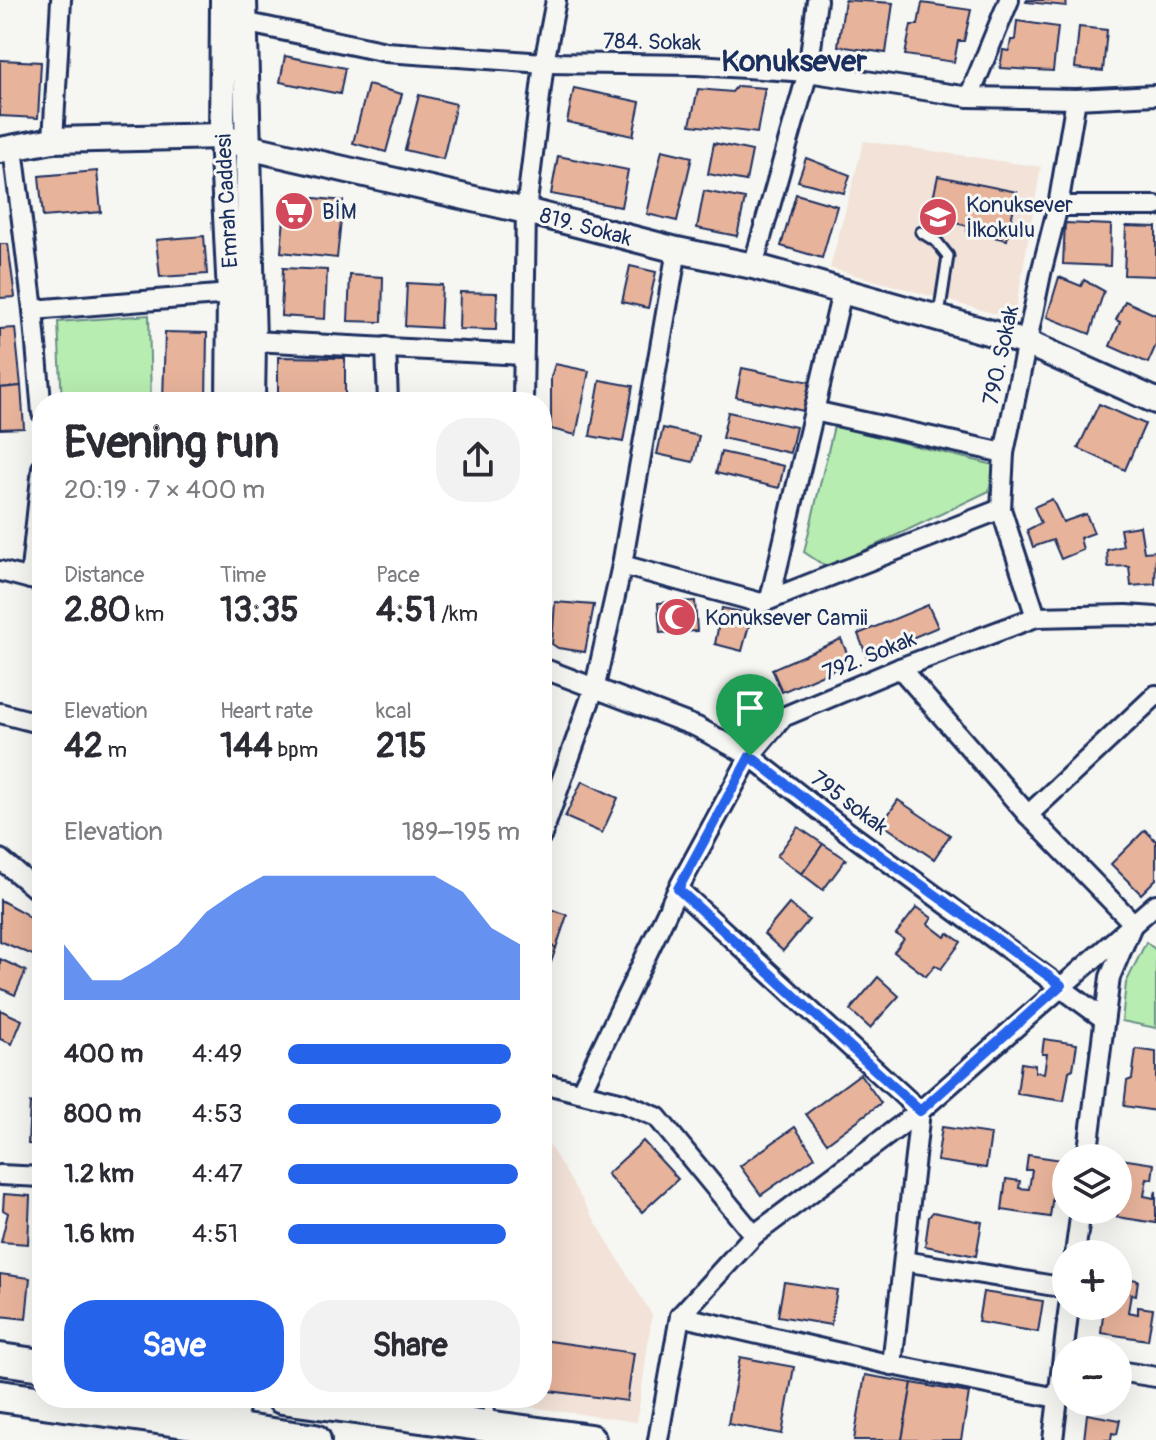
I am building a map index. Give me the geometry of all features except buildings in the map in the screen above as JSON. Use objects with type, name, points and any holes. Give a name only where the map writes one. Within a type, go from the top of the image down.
[{"type":"main road","points":[[0,1359],[32,1364]]},
{"type":"main road","points":[[0,1396],[32,1400]]},
{"type":"main road","points":[[87,1408],[315,1440]]},
{"type":"main road","points":[[427,1408],[488,1412],[590,1440]]},
{"type":"street","points":[[53,140],[61,0]]},
{"type":"street","name":"Emrah Caddesi","points":[[223,0],[222,136],[230,294],[229,392]]},
{"type":"street","points":[[523,392],[526,211],[544,63],[556,0]]},
{"type":"street","points":[[753,266],[808,72],[817,0]]},
{"type":"street","points":[[969,97],[1009,0]]},
{"type":"street","name":"Emrah Caddesi","points":[[244,11],[252,392]]},
{"type":"street","name":"784. Sokak","points":[[244,11],[386,52],[544,63],[697,65],[808,72],[969,97],[1076,99],[1156,95]]},
{"type":"street","name":"790. Sokak","points":[[1036,617],[1001,509],[1004,453],[1058,206],[1076,99]]},
{"type":"street","name":"819. Sokak","points":[[7,149],[53,140],[222,136],[248,147],[753,266],[939,318],[1027,343],[1156,401]]},
{"type":"street","points":[[7,149],[33,310],[40,392]]},
{"type":"street","points":[[1058,206],[1156,206]]},
{"type":"street","points":[[552,807],[595,686],[622,565],[677,250]]},
{"type":"street","points":[[770,599],[842,292]]},
{"type":"street","points":[[33,310],[230,294]]},
{"type":"street","points":[[253,341],[523,355]]},
{"type":"street","points":[[386,347],[388,392]]},
{"type":"street","points":[[814,411],[1004,453]]},
{"type":"street","points":[[622,565],[761,603],[1001,509]]},
{"type":"street","points":[[0,571],[32,580]]},
{"type":"street","name":"792. Sokak","points":[[581,1091],[678,889],[750,756],[783,717],[900,668],[1036,617],[1156,617]]},
{"type":"street","points":[[900,668],[1028,815],[1133,923]]},
{"type":"street","name":"795 sokak","points":[[552,671],[697,727],[750,756],[845,830],[1104,1019]]},
{"type":"street","points":[[1028,815],[1156,695]]},
{"type":"street","points":[[0,713],[32,721]]},
{"type":"street","points":[[0,859],[32,886]]},
{"type":"street","points":[[678,889],[920,1111]]},
{"type":"street","points":[[658,1440],[680,1316],[754,1235],[920,1111],[1156,904]]},
{"type":"street","points":[[1089,1144],[1110,977],[1133,923]]},
{"type":"street","points":[[552,1085],[623,1103],[657,1117],[754,1235]]},
{"type":"street","points":[[892,1365],[920,1111]]},
{"type":"street","points":[[0,1175],[32,1177]]},
{"type":"street","points":[[904,1261],[1052,1286]]},
{"type":"street","points":[[680,1316],[892,1365],[1052,1397]]},
{"type":"street","points":[[1132,1373],[1156,1377]]},
{"type":"street","points":[[217,1426],[230,1408]]},
{"type":"street","points":[[1053,1440],[1055,1416]]},
{"type":"lane","points":[[921,232],[937,242],[948,256],[939,318]]},
{"type":"shaded area","name":"Konuksever İlkokulu","points":[[864,141],[1041,167],[1014,319],[830,268]]},
{"type":"shaded area","points":[[552,1150],[652,1315],[637,1422],[537,1408],[552,1408]]},
{"type":"green space","points":[[149,315],[151,392],[62,392],[58,322]]},
{"type":"green space","points":[[834,426],[994,465],[989,491],[828,568],[804,552]]},
{"type":"green space","points":[[1146,942],[1156,950],[1156,1028],[1122,1021],[1126,983]]},
{"type":"place","name":"BİM","points":[[294,211]]},
{"type":"place","name":"Konuksever İlkokulu","points":[[938,217]]},
{"type":"place","name":"Konuksever Camii","points":[[677,617]]},
{"type":"district","name":"Konuksever","points":[[794,61]]},
{"type":"route","points":[[750,756],[845,830],[1061,985],[920,1111],[678,889],[750,756]]}]
